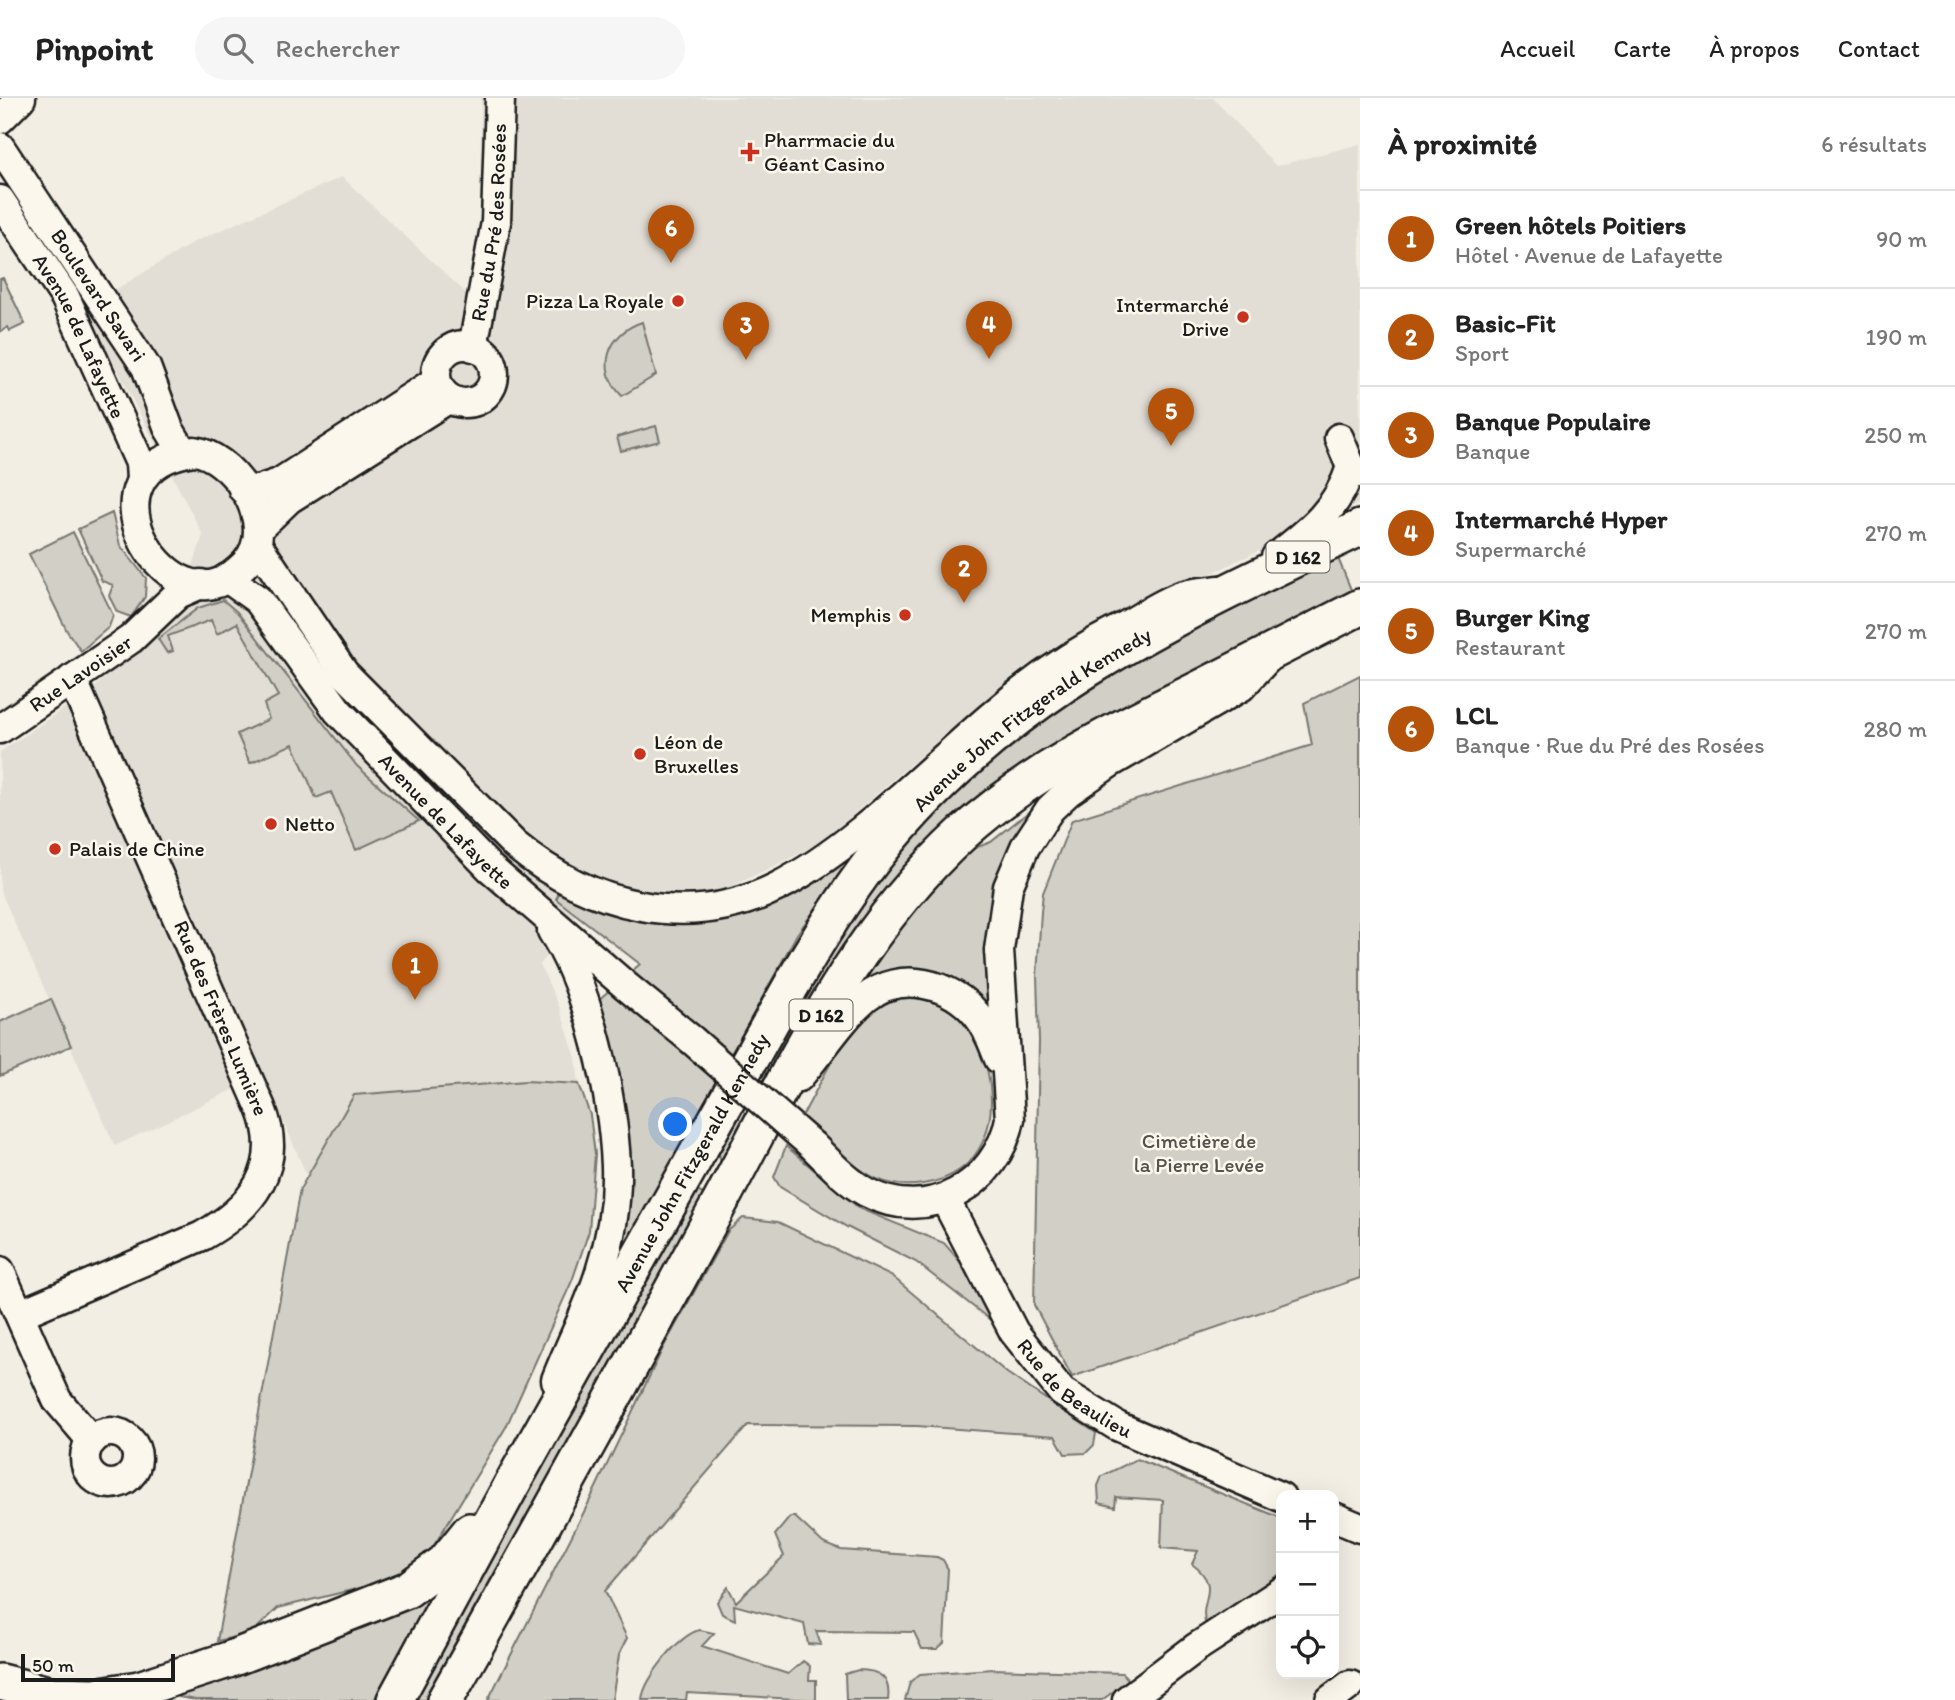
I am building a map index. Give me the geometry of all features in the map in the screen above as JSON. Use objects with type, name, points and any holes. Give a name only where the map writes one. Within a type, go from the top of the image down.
[{"type":"main road","name":"Avenue John Fitzgerald Kennedy","points":[[395,1700],[517,1475],[786,995],[829,922],[875,856],[937,788],[1028,708],[1114,650],[1236,587],[1360,528]]},
{"type":"main road","name":"D 162","points":[[1274,651],[1360,607]]},
{"type":"main road","name":"Avenue John Fitzgerald Kennedy","points":[[445,1700],[766,1118],[796,1055],[860,951],[906,892],[962,835],[1024,785],[1100,738],[1274,651]]},
{"type":"main road","points":[[0,1682],[52,1695],[94,1696],[139,1689],[228,1660],[407,1590],[445,1562],[517,1475]]},
{"type":"main road","points":[[469,1700],[530,1577],[537,1536]]},
{"type":"street","points":[[0,105],[7,98]]},
{"type":"street","points":[[0,119],[21,98]]},
{"type":"street","name":"Rue du Pré des Rosées","points":[[473,346],[496,222],[500,98]]},
{"type":"street","name":"Boulevard Savari","points":[[0,147],[146,368],[169,429],[183,452]]},
{"type":"street","name":"Avenue de Lafayette","points":[[0,200],[65,297],[140,463],[141,480],[134,507],[135,521],[155,558],[174,576],[214,581],[247,590],[260,602],[321,690],[362,737],[490,868],[536,909],[620,971]]},
{"type":"street","name":"Rue du Pré des Rosées","points":[[456,346],[473,346],[486,354],[494,375],[485,396],[472,403],[463,404],[442,390],[438,362],[446,352],[456,346]]},
{"type":"street","points":[[243,489],[258,489],[279,482],[442,390]]},
{"type":"street","points":[[214,581],[250,559],[258,536],[289,499],[442,390]]},
{"type":"street","points":[[1236,587],[1310,531],[1336,503],[1355,470],[1339,438]]},
{"type":"street","points":[[141,480],[165,457],[183,452]]},
{"type":"street","name":"Avenue de Lafayette","points":[[183,452],[203,452],[225,466],[243,489],[257,514],[258,536],[344,673],[526,854],[590,892],[619,903],[665,910],[716,906],[744,900],[787,881],[862,830],[1043,675],[1107,635],[1182,596],[1236,587]]},
{"type":"street","points":[[155,558],[160,586],[157,611]]},
{"type":"street","name":"Rue Lavoisier","points":[[0,729],[131,639],[157,611],[178,594],[214,581]]},
{"type":"street","points":[[945,1199],[969,1187],[997,1155],[1010,1119],[999,950],[1008,887],[1019,859],[1036,829],[1069,792],[1111,763],[1241,687],[1274,651]]},
{"type":"street","name":"Rue des Frères Lumière","points":[[20,1314],[202,1236],[226,1222],[238,1213],[258,1185],[266,1169],[269,1149],[268,1129],[261,1108],[72,679]]},
{"type":"street","name":"Avenue de Lafayette","points":[[377,708],[532,886],[692,1040],[857,1186],[874,1195],[903,1203],[945,1199]]},
{"type":"street","points":[[517,1475],[600,1272],[612,1218],[616,1167],[613,1135],[596,1043],[583,998],[566,954],[536,909]]},
{"type":"street","points":[[583,998],[587,985],[620,971]]},
{"type":"street","points":[[766,1118],[863,1001],[889,985],[901,983],[942,988],[969,1006],[986,1028],[1010,1090]]},
{"type":"street","name":"Rue de Beaulieu","points":[[945,1199],[1014,1332],[1062,1392],[1117,1426],[1276,1495]]},
{"type":"street","points":[[0,1271],[57,1400],[92,1441]]},
{"type":"street","points":[[1339,1519],[1360,1528]]},
{"type":"street","points":[[1127,1700],[1197,1647],[1276,1595]]},
{"type":"shaded area","points":[[481,98],[1213,98],[1276,166],[1360,144],[1360,503],[1117,618],[1041,662],[950,730],[825,839],[797,855],[710,897],[651,897],[598,882],[540,965],[559,1006],[576,1058],[579,1084],[526,1081],[354,1095],[308,1179],[264,1075],[115,1146],[0,890],[0,752],[95,687],[180,605],[203,535],[85,308],[196,241],[342,177],[466,293],[480,220]]},
{"type":"green space","points":[[3,278],[25,324],[10,331],[8,327],[0,332],[0,279]]},
{"type":"green space","points":[[642,322],[656,375],[622,396],[609,375],[609,353],[621,334]]},
{"type":"green space","points":[[656,426],[660,441],[621,451],[617,437]]},
{"type":"green space","points":[[112,513],[120,545],[146,578],[145,597],[131,617],[117,612],[109,596],[113,585],[102,581],[78,529]]},
{"type":"green space","points":[[73,532],[113,615],[109,627],[81,651],[67,631],[29,554]]},
{"type":"green space","points":[[1335,551],[1352,592],[999,792],[721,1164],[719,1153],[881,863],[1049,703]]},
{"type":"green space","points":[[223,600],[237,612],[357,766],[419,821],[356,850],[331,792],[316,798],[293,744],[250,763],[237,734],[269,719],[264,704],[278,696],[237,623],[217,634],[211,620],[168,636],[173,651],[167,653],[158,639],[198,608]]},
{"type":"green space","name":"Cimetière de la Pierre Levée","points":[[1360,675],[1360,1278],[1072,1377],[1034,1305],[1039,1041],[1037,976],[1041,912],[1043,893],[1072,820],[1312,745],[1304,703]]},
{"type":"green space","points":[[1046,798],[1018,845],[990,1004],[974,998],[853,991],[882,948],[940,880],[972,849],[991,842]]},
{"type":"green space","points":[[847,853],[852,859],[797,934],[593,1309],[607,1269],[597,1001],[640,964],[556,899],[562,887],[672,919]]},
{"type":"green space","points":[[910,996],[945,1005],[966,1022],[978,1042],[986,1065],[991,1105],[989,1124],[983,1141],[974,1156],[961,1169],[944,1178],[908,1185],[886,1182],[866,1173],[840,1154],[801,1118],[832,1062],[857,1026],[872,1011],[890,1001]]},
{"type":"green space","points":[[51,999],[71,1046],[0,1076],[0,1022]]},
{"type":"green space","points":[[526,1081],[579,1084],[590,1115],[595,1154],[589,1231],[572,1281],[506,1427],[427,1557],[401,1578],[278,1608],[252,1633],[217,1641],[300,1189],[354,1095]]},
{"type":"green space","points":[[786,1146],[860,1209],[944,1243],[969,1272],[998,1326],[916,1262],[847,1227],[780,1187],[774,1177]]},
{"type":"green space","points":[[695,1190],[705,1195],[435,1700],[408,1700]]},
{"type":"green space","points":[[743,1218],[778,1222],[893,1277],[1007,1373],[1096,1433],[1094,1445],[1086,1453],[1065,1454],[1055,1436],[917,1426],[748,1425],[605,1591],[627,1638],[619,1655],[612,1700],[488,1700],[589,1502],[663,1348],[728,1231]]},
{"type":"green space","points":[[1137,1459],[1276,1516],[1276,1576],[1206,1625],[1204,1616],[1208,1587],[1201,1572],[1192,1564],[1198,1551],[1161,1548],[1163,1500],[1116,1497],[1115,1507],[1099,1503],[1098,1486],[1102,1476]]},
{"type":"green space","points":[[790,1517],[795,1517],[823,1543],[841,1550],[937,1557],[943,1560],[948,1569],[944,1643],[937,1649],[922,1649],[914,1632],[816,1631],[821,1645],[808,1644],[804,1624],[734,1605],[735,1620],[722,1614],[717,1602],[728,1587],[736,1602],[784,1556],[775,1535]]},
{"type":"green space","points":[[433,1591],[374,1700],[196,1700],[179,1697],[176,1687]]},
{"type":"green space","points":[[700,1630],[714,1633],[702,1646],[788,1674],[803,1661],[810,1666],[809,1680],[816,1680],[816,1700],[687,1693],[686,1700],[642,1700],[649,1681],[673,1648]]},
{"type":"green space","points":[[993,1669],[1122,1673],[1129,1680],[1102,1700],[905,1700],[910,1682],[920,1674]]},
{"type":"green space","points":[[858,1670],[878,1674],[886,1681],[888,1700],[846,1700],[845,1674]]},
{"type":"place","name":"Pharrmacie du Géant Casino","points":[[750,152]]},
{"type":"place","name":"LCL","points":[[671,263]]},
{"type":"place","name":"Pizza La Royale","points":[[678,301]]},
{"type":"place","name":"Intermarché Drive","points":[[1243,317]]},
{"type":"place","name":"Intermarché Hyper","points":[[989,359]]},
{"type":"place","name":"Banque Populaire","points":[[746,360]]},
{"type":"place","name":"Burger King","points":[[1171,446]]},
{"type":"place","name":"Basic-Fit","points":[[964,603]]},
{"type":"place","name":"Memphis","points":[[905,615]]},
{"type":"place","name":"Léon de Bruxelles","points":[[640,754]]},
{"type":"place","name":"Netto","points":[[271,824]]},
{"type":"place","name":"Palais de Chine","points":[[55,849]]},
{"type":"place","name":"Green hôtels Poitiers","points":[[415,1000]]}]
